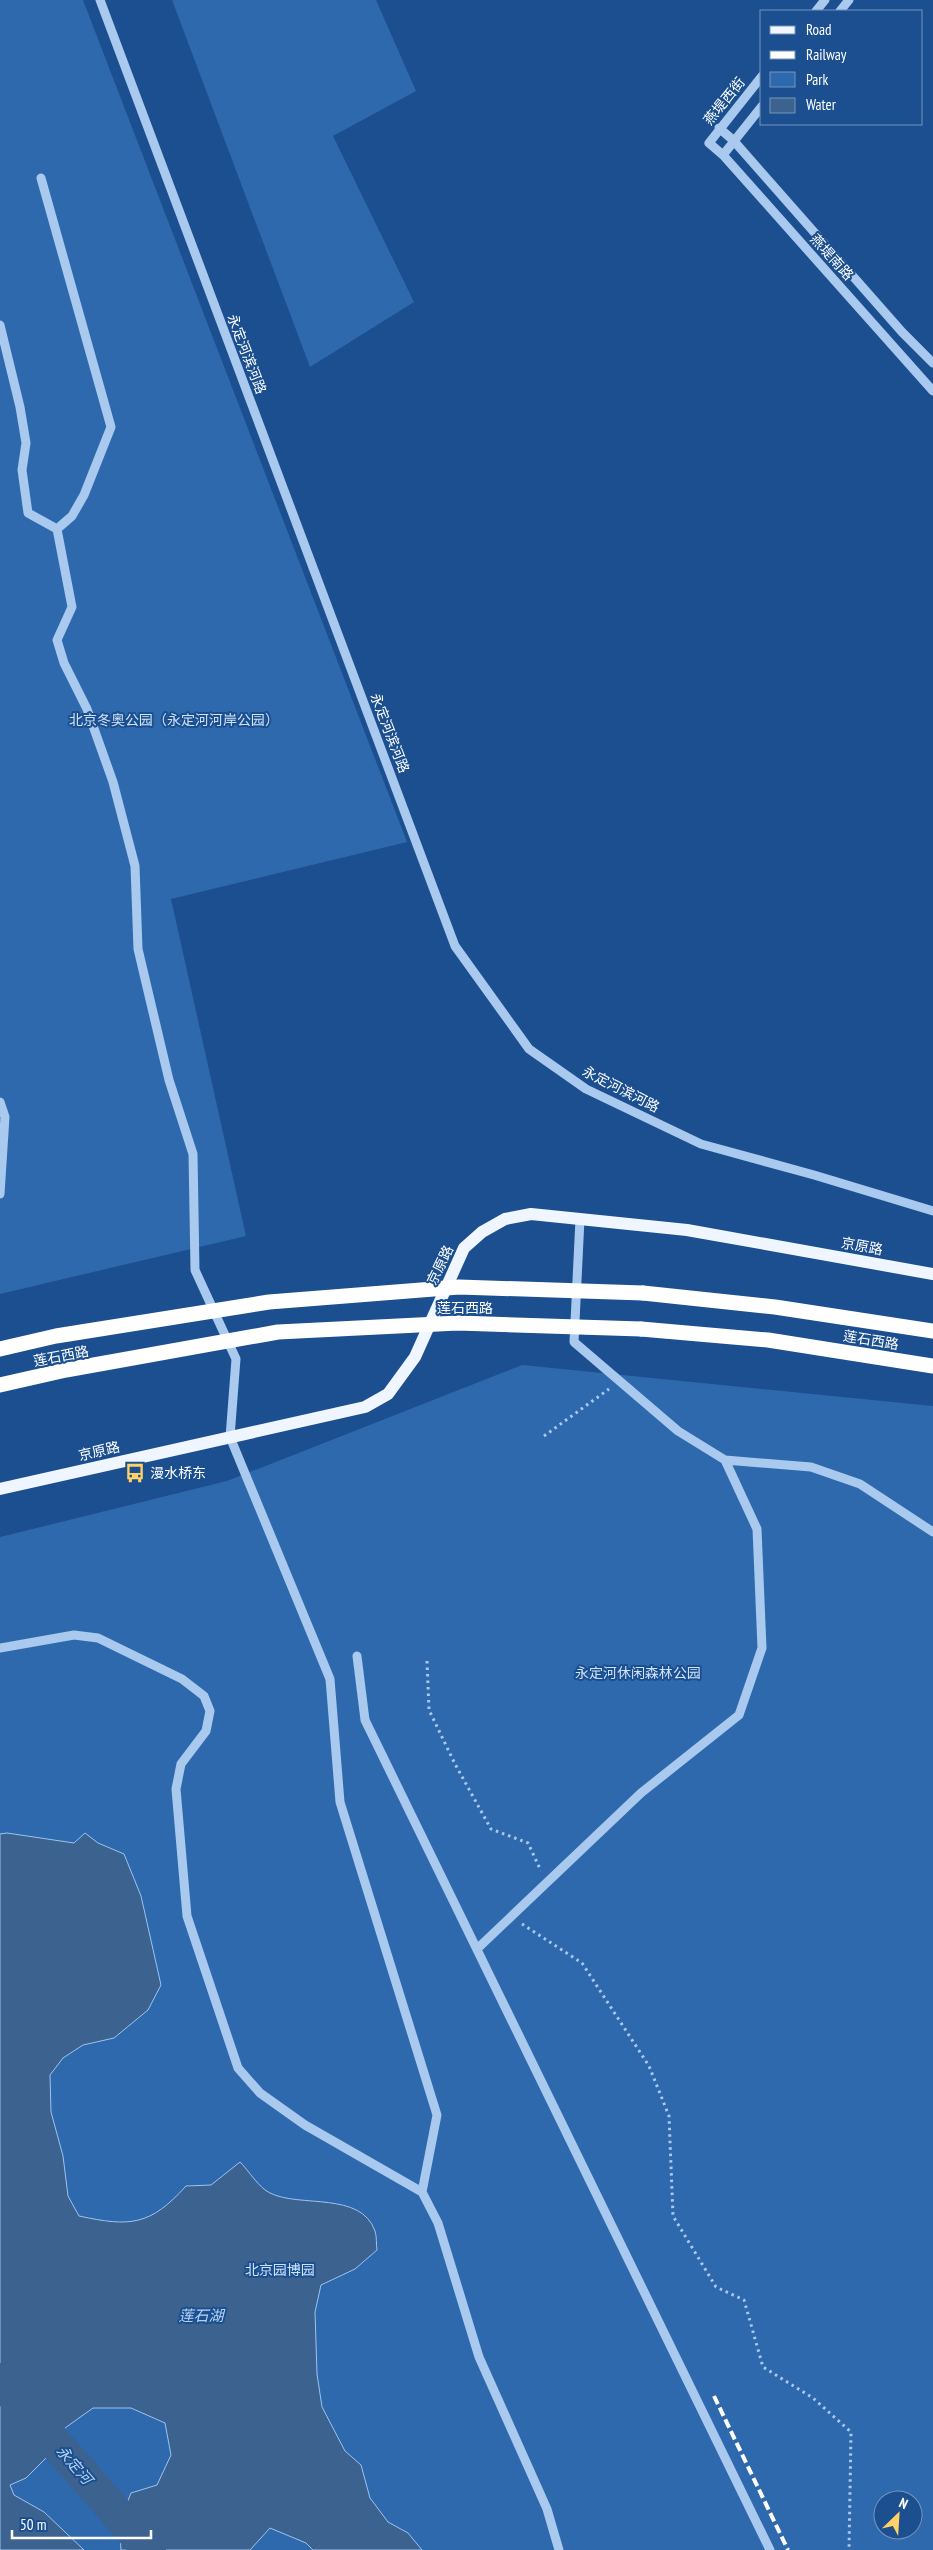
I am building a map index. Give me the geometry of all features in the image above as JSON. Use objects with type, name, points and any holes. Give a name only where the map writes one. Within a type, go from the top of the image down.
[{"type":"highway","name":"莲石西路","points":[[0,1348],[56,1336],[269,1302],[459,1287],[643,1293],[775,1306],[933,1331]]},
{"type":"highway","name":"莲石西路","points":[[0,1385],[66,1370],[278,1332],[458,1323],[641,1329],[768,1340],[933,1366]]},
{"type":"main road","name":"京原路","points":[[0,1489],[365,1407],[388,1394],[415,1357],[464,1248],[482,1232],[505,1219],[531,1214],[687,1230],[933,1274]]},
{"type":"street","name":"永定河滨河路","points":[[100,0],[455,946],[529,1049],[586,1089],[701,1144],[814,1175],[933,1211]]},
{"type":"street","points":[[817,10],[825,0]]},
{"type":"street","points":[[841,10],[849,0]]},
{"type":"street","name":"燕堤西街","points":[[709,143],[760,78]]},
{"type":"street","points":[[723,155],[760,108]]},
{"type":"street","name":"燕堤南路","points":[[719,128],[733,140],[902,332],[933,363]]},
{"type":"street","name":"燕堤南路","points":[[709,143],[723,155],[933,390]]},
{"type":"street","points":[[41,178],[111,427],[84,495],[72,516],[58,529]]},
{"type":"street","points":[[0,325],[20,407],[26,443],[22,470],[28,513],[58,529]]},
{"type":"street","points":[[58,529],[72,606],[57,640],[64,663],[87,709],[110,773],[135,866],[138,949],[169,1080],[193,1154],[194,1270],[236,1359],[230,1437],[330,1680],[340,1802],[437,2115],[422,2192]]},
{"type":"street","points":[[0,1102],[5,1117],[0,1194]]},
{"type":"street","points":[[580,1219],[574,1342],[678,1431],[725,1460],[811,1467],[860,1484],[933,1532]]},
{"type":"street","points":[[477,1950],[641,1792],[739,1715],[762,1648],[757,1529],[725,1460]]},
{"type":"street","points":[[0,1648],[74,1635],[98,1638],[182,1679],[204,1696],[210,1711],[206,1730],[181,1764],[176,1789],[187,1916],[238,2068],[260,2093],[305,2125],[422,2192],[438,2223],[479,2357],[547,2509],[559,2550]]},
{"type":"street","points":[[357,1656],[365,1720],[770,2550]]},
{"type":"path","points":[[544,1436],[620,1381]]},
{"type":"path","points":[[427,1661],[430,1710],[455,1764],[491,1829],[528,1843],[547,1883]]},
{"type":"path","points":[[511,1917],[582,1963],[649,2066],[669,2116],[673,2216],[716,2287],[744,2300],[763,2367],[813,2398],[851,2432],[849,2550]]},
{"type":"green space","name":"北京冬奥公园（永定河河岸公园）","points":[[0,0],[83,0],[407,842],[171,899],[246,1236],[0,1294]]},
{"type":"green space","points":[[172,0],[376,0],[416,91],[333,136],[414,302],[310,367]]},
{"type":"green space","points":[[522,1365],[933,1406],[933,2550],[0,2550],[0,1537],[227,1481]]},
{"type":"water","name":"莲石湖","points":[[7,1833],[74,1843],[85,1833],[98,1843],[124,1854],[141,1896],[161,1985],[148,2010],[114,2038],[83,2045],[63,2058],[50,2075],[51,2112],[63,2156],[68,2196],[79,2216],[112,2222],[126,2222],[150,2216],[173,2199],[186,2186],[211,2185],[240,2162],[258,2183],[270,2193],[297,2200],[344,2205],[357,2210],[368,2218],[375,2231],[377,2250],[355,2269],[321,2285],[315,2312],[317,2374],[322,2407],[345,2451],[361,2465],[370,2498],[388,2522],[408,2533],[422,2550],[313,2550],[306,2543],[270,2528],[250,2550],[121,2550],[119,2523],[131,2493],[157,2485],[171,2455],[165,2423],[131,2408],[93,2408],[65,2428],[46,2458],[26,2478],[10,2485],[14,2495],[44,2512],[84,2550],[0,2550],[0,1834]]},
{"type":"waterway","name":"永定河","points":[[0,2380],[149,2550]]},
{"type":"railway","points":[[714,2396],[788,2550]]},
{"type":"place","name":"漫水桥东","points":[[135,1473]]},
{"type":"park label","name":"永定河休闲森林公园","points":[[638,1673]]},
{"type":"park label","name":"北京园博园","points":[[280,2270]]}]
